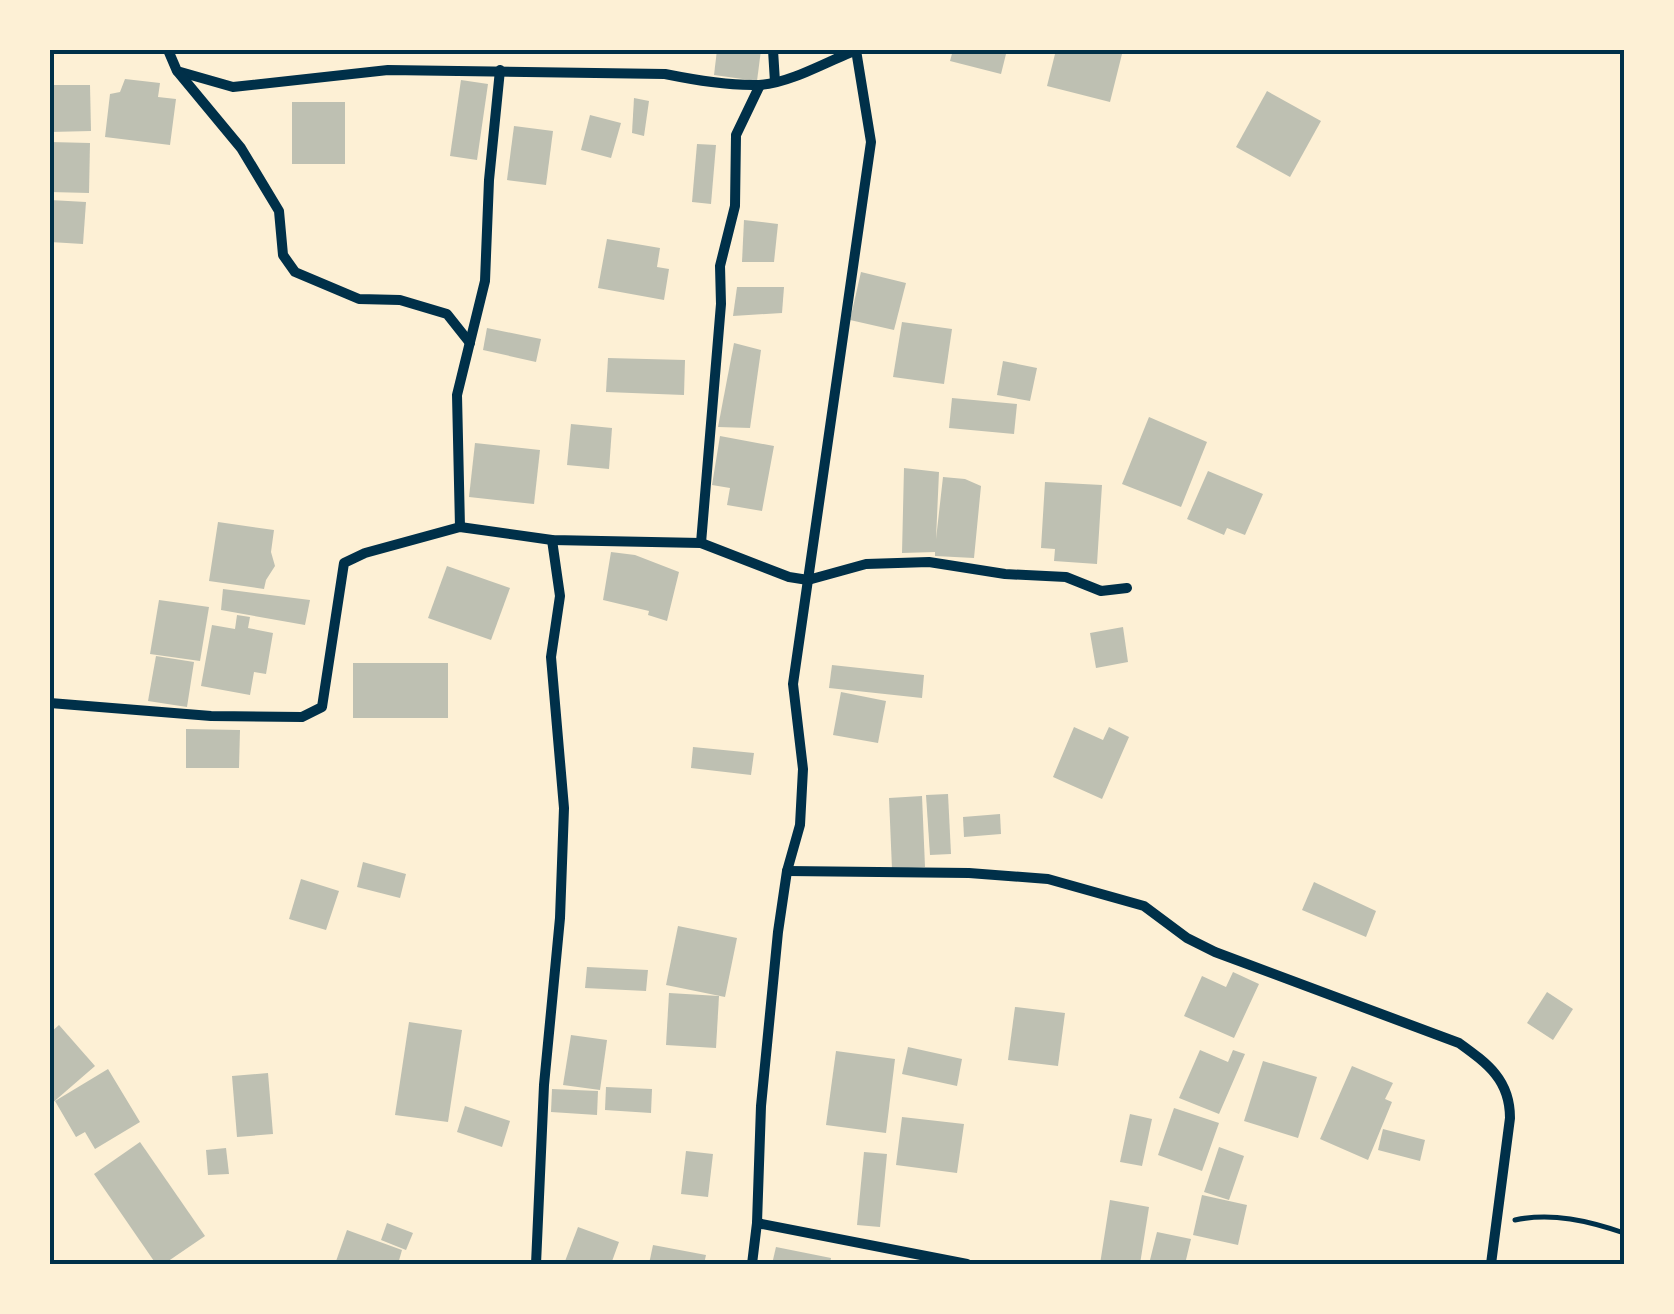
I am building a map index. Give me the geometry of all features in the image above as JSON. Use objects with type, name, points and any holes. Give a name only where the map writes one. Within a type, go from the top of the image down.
[{"type":"street","points":[[168,50],[178,71],[241,148],[279,211],[283,255],[295,272],[360,298],[400,300],[447,314],[470,344]]},
{"type":"street","points":[[773,50],[775,82]]},
{"type":"street","points":[[178,71],[233,86],[388,70],[665,74],[760,85],[856,50],[871,142],[793,684],[804,769],[800,825],[778,932],[761,1106],[758,1223],[752,1264]]},
{"type":"street","points":[[460,528],[458,395],[485,281],[488,180],[500,70]]},
{"type":"street","points":[[701,543],[721,304],[720,266],[734,206],[736,135],[760,85]]},
{"type":"street","points":[[50,703],[211,716],[302,717],[322,707],[344,563],[365,552],[460,528],[552,540],[701,543],[789,577],[808,580],[866,564],[928,562],[1005,574],[1066,578],[1101,591],[1127,588]]},
{"type":"street","points":[[536,1264],[544,1084],[560,918],[564,808],[551,657],[560,596],[552,540]]},
{"type":"street","points":[[788,871],[969,872],[1048,879],[1144,906],[1187,938],[1214,952],[1459,1043],[1492,1066],[1510,1098],[1491,1264]]},
{"type":"street","points":[[758,1223],[967,1264]]},
{"type":"path","points":[[1496,1224],[1531,1216],[1573,1218],[1624,1233]]},
{"type":"building","points":[[717,50],[761,50],[757,81],[714,75]]},
{"type":"building","points":[[953,50],[1007,50],[1001,74],[950,61]]},
{"type":"building","points":[[1056,50],[1123,50],[1110,102],[1047,86]]},
{"type":"building","points":[[125,79],[160,83],[158,97],[176,99],[170,145],[105,137],[110,94],[120,92]]},
{"type":"building","points":[[461,80],[488,84],[477,160],[450,156]]},
{"type":"building","points":[[50,85],[90,85],[91,131],[50,132]]},
{"type":"building","points":[[1267,91],[1321,121],[1290,177],[1236,147]]},
{"type":"building","points":[[634,98],[649,101],[644,136],[632,133]]},
{"type":"building","points":[[292,102],[345,102],[345,164],[292,164]]},
{"type":"building","points":[[590,115],[621,123],[611,158],[581,150]]},
{"type":"building","points":[[514,126],[553,131],[546,185],[507,180]]},
{"type":"building","points":[[50,142],[90,143],[89,193],[50,192]]},
{"type":"building","points":[[697,144],[716,145],[711,204],[692,202]]},
{"type":"building","points":[[50,200],[86,202],[83,244],[50,242]]},
{"type":"building","points":[[744,220],[778,224],[774,262],[742,262]]},
{"type":"building","points":[[607,239],[660,248],[657,267],[669,269],[664,300],[598,288]]},
{"type":"building","points":[[861,272],[906,283],[894,330],[850,320]]},
{"type":"building","points":[[737,287],[784,287],[782,313],[733,316]]},
{"type":"building","points":[[902,322],[952,329],[944,384],[893,377]]},
{"type":"building","points":[[487,328],[541,339],[536,362],[483,350]]},
{"type":"building","points":[[734,343],[761,350],[750,428],[718,427]]},
{"type":"building","points":[[608,358],[685,360],[684,395],[606,392]]},
{"type":"building","points":[[1003,361],[1037,368],[1030,401],[997,395]]},
{"type":"building","points":[[952,398],[1017,404],[1014,434],[949,428]]},
{"type":"building","points":[[1149,417],[1207,442],[1181,507],[1122,484]]},
{"type":"building","points":[[571,424],[612,428],[609,469],[567,465]]},
{"type":"building","points":[[720,436],[774,446],[762,511],[727,505],[730,488],[712,485]]},
{"type":"building","points":[[475,443],[540,450],[534,504],[469,497]]},
{"type":"building","points":[[904,468],[939,472],[936,539],[943,477],[965,479],[981,486],[974,558],[935,556],[935,552],[902,553]]},
{"type":"building","points":[[1208,471],[1263,494],[1245,535],[1227,528],[1224,535],[1187,519]]},
{"type":"building","points":[[1045,482],[1102,485],[1097,564],[1054,561],[1055,549],[1041,548]]},
{"type":"building","points":[[218,522],[274,530],[271,552],[275,566],[264,589],[209,581]]},
{"type":"building","points":[[611,552],[635,555],[679,572],[667,621],[648,615],[649,611],[603,600]]},
{"type":"building","points":[[447,566],[510,588],[491,640],[428,618]]},
{"type":"building","points":[[223,589],[310,600],[305,625],[221,610]]},
{"type":"building","points":[[159,600],[209,607],[200,661],[150,654]]},
{"type":"building","points":[[237,615],[250,617],[248,628],[273,633],[266,674],[254,672],[250,695],[201,686],[212,625],[235,629]]},
{"type":"building","points":[[1123,627],[1128,662],[1096,668],[1090,633]]},
{"type":"building","points":[[156,656],[194,662],[187,707],[148,701]]},
{"type":"building","points":[[353,663],[448,663],[448,718],[353,718]]},
{"type":"building","points":[[832,665],[924,675],[922,698],[829,688]]},
{"type":"building","points":[[841,692],[886,701],[878,743],[833,735]]},
{"type":"building","points":[[1074,727],[1103,740],[1109,727],[1129,737],[1102,799],[1053,777]]},
{"type":"building","points":[[186,729],[240,730],[239,768],[186,768]]},
{"type":"building","points":[[693,747],[754,753],[751,775],[691,768]]},
{"type":"building","points":[[948,794],[951,854],[930,855],[926,795]]},
{"type":"building","points":[[922,796],[925,867],[892,869],[889,798]]},
{"type":"building","points":[[1000,814],[1001,834],[964,837],[963,817]]},
{"type":"building","points":[[363,862],[406,874],[400,898],[357,887]]},
{"type":"building","points":[[301,879],[339,891],[326,930],[289,919]]},
{"type":"building","points":[[1314,882],[1376,911],[1366,937],[1302,910]]},
{"type":"building","points":[[678,926],[737,938],[725,997],[666,985]]},
{"type":"building","points":[[587,967],[648,970],[646,991],[585,988]]},
{"type":"building","points":[[1233,972],[1259,984],[1234,1038],[1184,1016],[1202,976],[1226,987]]},
{"type":"building","points":[[1547,992],[1573,1009],[1553,1040],[1527,1023]]},
{"type":"building","points":[[669,993],[719,996],[716,1048],[666,1045]]},
{"type":"building","points":[[1015,1007],[1065,1013],[1058,1066],[1008,1060]]},
{"type":"building","points":[[409,1022],[462,1030],[448,1122],[395,1115]]},
{"type":"building","points":[[59,1025],[95,1066],[50,1105],[50,1033]]},
{"type":"building","points":[[571,1035],[607,1040],[600,1090],[563,1085]]},
{"type":"building","points":[[908,1047],[962,1059],[957,1086],[902,1074]]},
{"type":"building","points":[[1200,1050],[1228,1062],[1233,1050],[1245,1054],[1219,1114],[1179,1098]]},
{"type":"building","points":[[836,1051],[895,1059],[886,1133],[826,1125]]},
{"type":"building","points":[[1263,1061],[1317,1077],[1298,1138],[1244,1121]]},
{"type":"building","points":[[1352,1066],[1393,1083],[1385,1099],[1392,1102],[1368,1160],[1320,1139]]},
{"type":"building","points":[[108,1069],[140,1122],[95,1149],[85,1132],[76,1137],[55,1101]]},
{"type":"building","points":[[268,1073],[273,1134],[237,1137],[232,1076]]},
{"type":"building","points":[[606,1087],[652,1089],[651,1113],[605,1110]]},
{"type":"building","points":[[552,1089],[598,1091],[597,1115],[551,1112]]},
{"type":"building","points":[[465,1106],[510,1121],[502,1147],[457,1132]]},
{"type":"building","points":[[1174,1108],[1219,1123],[1202,1171],[1158,1155]]},
{"type":"building","points":[[1130,1114],[1152,1119],[1142,1166],[1120,1162]]},
{"type":"building","points":[[902,1117],[964,1124],[957,1173],[896,1165]]},
{"type":"building","points":[[1383,1129],[1425,1140],[1420,1161],[1378,1150]]},
{"type":"building","points":[[140,1142],[205,1236],[164,1264],[156,1264],[94,1174]]},
{"type":"building","points":[[1219,1147],[1244,1156],[1229,1200],[1204,1192]]},
{"type":"building","points":[[226,1148],[229,1174],[208,1175],[206,1150]]},
{"type":"building","points":[[686,1151],[713,1154],[708,1197],[681,1194]]},
{"type":"building","points":[[864,1152],[887,1154],[880,1227],[857,1225]]},
{"type":"building","points":[[1202,1195],[1247,1205],[1238,1245],[1193,1235]]},
{"type":"building","points":[[1110,1200],[1149,1207],[1140,1264],[1100,1264]]},
{"type":"building","points":[[387,1223],[413,1233],[406,1250],[381,1240]]},
{"type":"building","points":[[578,1227],[619,1242],[611,1264],[564,1264]]},
{"type":"building","points":[[347,1230],[402,1250],[398,1264],[335,1264]]},
{"type":"building","points":[[1157,1232],[1191,1239],[1185,1264],[1149,1264]]},
{"type":"building","points":[[653,1245],[706,1255],[704,1264],[649,1264]]},
{"type":"building","points":[[776,1247],[831,1258],[830,1264],[772,1264]]}]
